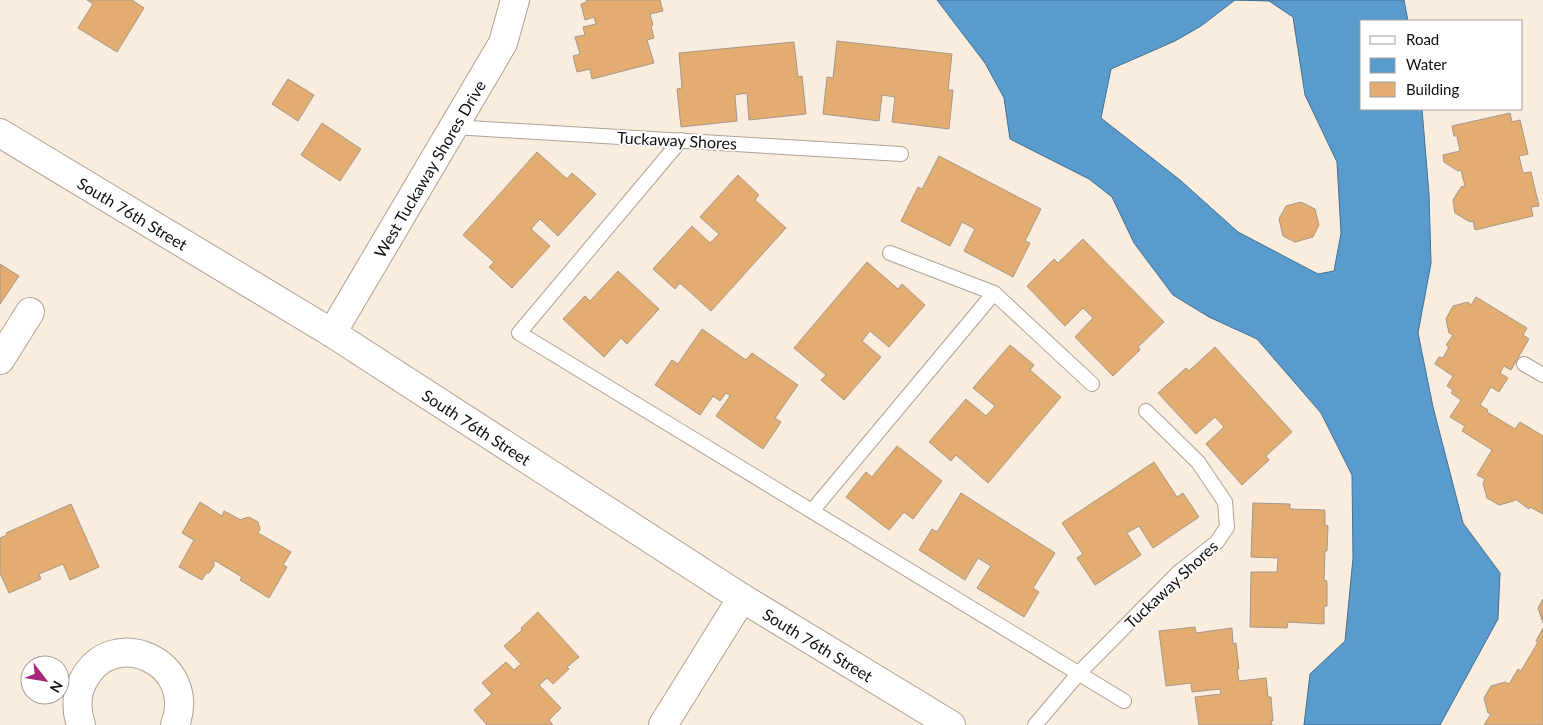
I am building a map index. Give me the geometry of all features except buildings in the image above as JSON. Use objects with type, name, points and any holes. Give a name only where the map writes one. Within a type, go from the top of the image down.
[{"type":"main road","name":"West Tuckaway Shores Drive","points":[[332,333],[502,43],[515,0]]},
{"type":"main road","name":"South 76th Street","points":[[0,133],[332,333],[742,598],[951,725]]},
{"type":"main road","points":[[0,360],[30,312]]},
{"type":"main road","points":[[663,725],[742,598]]},
{"type":"main road","points":[[81,725],[76,707],[79,689],[87,674],[100,661],[115,654],[130,652],[145,655],[158,662],[169,672],[179,696],[179,714],[175,725]]},
{"type":"lane","name":"Tuckaway Shores","points":[[453,127],[901,154]]},
{"type":"lane","points":[[681,140],[519,333],[1124,701]]},
{"type":"lane","points":[[890,253],[994,293],[1092,384]]},
{"type":"lane","points":[[812,511],[994,293]]},
{"type":"lane","points":[[1524,364],[1543,374]]},
{"type":"lane","name":"Tuckaway Shores","points":[[1035,725],[1080,673],[1179,572],[1218,542],[1227,526],[1225,502],[1198,462],[1146,411]]},
{"type":"water","points":[[937,0],[1235,0],[1404,0],[1408,20],[1360,20],[1360,110],[1422,110],[1429,194],[1431,263],[1418,333],[1433,407],[1463,523],[1500,573],[1498,619],[1440,725],[1304,725],[1310,674],[1345,641],[1353,558],[1352,475],[1321,413],[1257,339],[1209,317],[1173,295],[1134,243],[1112,197],[1089,179],[1010,139],[1004,98],[985,63]],"holes":[[[1235,0],[1269,1],[1293,17],[1305,95],[1337,162],[1341,233],[1334,271],[1318,274],[1238,232],[1180,180],[1101,118],[1111,69],[1175,41],[1201,26]]]}]
